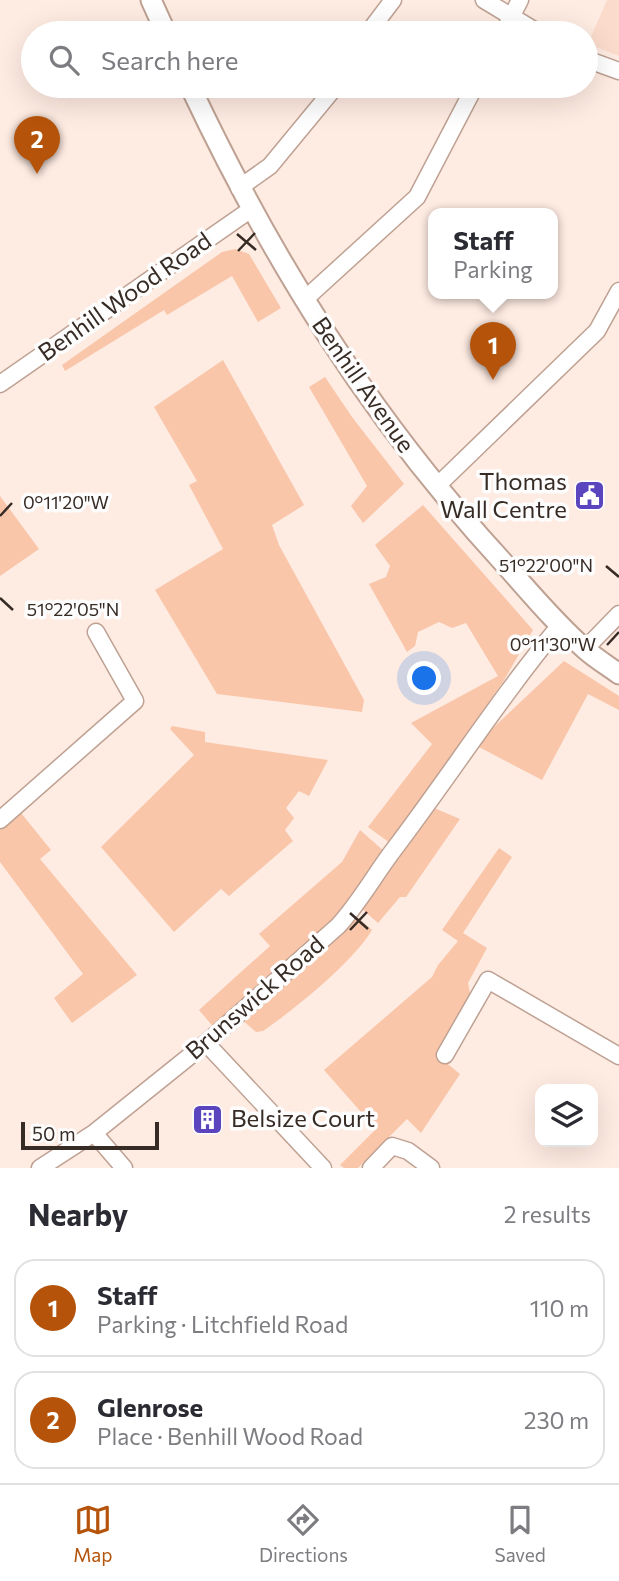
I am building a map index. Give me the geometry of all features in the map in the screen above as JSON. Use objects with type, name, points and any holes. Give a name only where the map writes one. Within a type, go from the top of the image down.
[{"type":"street","points":[[151,0],[161,21]]},
{"type":"street","points":[[377,21],[393,0]]},
{"type":"street","points":[[484,0],[519,21]]},
{"type":"street","points":[[510,21],[520,0]]},
{"type":"street","points":[[598,63],[619,71]]},
{"type":"street","name":"Benhill Avenue","points":[[196,98],[250,209],[304,300],[379,413],[469,525],[560,625],[585,649],[619,674]]},
{"type":"street","points":[[239,188],[270,166],[326,98]]},
{"type":"street","points":[[304,300],[417,197],[469,98]]},
{"type":"street","name":"Benhill Wood Road","points":[[0,384],[250,209]]},
{"type":"street","points":[[437,486],[597,331],[619,291]]},
{"type":"street","points":[[585,649],[619,614]]},
{"type":"street","name":"Brunswick Road","points":[[40,1168],[94,1133],[206,1043],[346,917],[534,655],[560,625]]},
{"type":"street","points":[[0,820],[135,701],[96,632]]},
{"type":"street","points":[[445,1055],[488,980],[619,1056]]},
{"type":"street","points":[[206,1043],[323,1168]]},
{"type":"street","points":[[94,1133],[124,1168]]},
{"type":"street","points":[[371,1168],[392,1146],[408,1152],[431,1168]]},
{"type":"shaded area","points":[[607,0],[619,0],[619,56],[598,48],[598,21]]},
{"type":"shaded area","points":[[235,249],[249,254],[281,308],[258,322],[232,276],[167,315],[164,310],[65,371],[62,365],[222,252]]},
{"type":"shaded area","points":[[223,360],[304,505],[272,525],[279,545],[364,700],[362,712],[217,694],[155,590],[223,549],[189,485],[197,481],[154,407]]},
{"type":"shaded area","points":[[325,377],[404,484],[363,523],[351,506],[367,486],[309,387]]},
{"type":"shaded area","points":[[0,496],[39,549],[0,576]]},
{"type":"shaded area","points":[[423,505],[533,630],[503,682],[390,843],[368,827],[432,744],[411,723],[498,676],[466,623],[452,628],[439,622],[418,632],[415,646],[407,652],[369,584],[386,577],[390,566],[375,545]]},
{"type":"shaded area","points":[[564,661],[619,696],[619,710],[588,694],[542,780],[475,745]]},
{"type":"shaded area","points":[[172,726],[205,732],[205,742],[328,760],[309,796],[299,791],[286,808],[294,818],[285,830],[293,841],[229,896],[221,889],[174,932],[101,847],[194,755],[170,729]]},
{"type":"shaded area","points":[[17,808],[51,850],[40,859],[137,975],[72,1023],[54,998],[83,974],[0,862],[0,824]]},
{"type":"shaded area","points":[[434,808],[460,819],[406,897],[400,897],[378,923],[361,908],[397,853]]},
{"type":"shaded area","points":[[360,830],[385,852],[350,905],[215,1029],[199,1010],[270,946],[259,934],[342,862]]},
{"type":"shaded area","points":[[499,848],[512,857],[463,933],[487,948],[468,983],[471,998],[457,1015],[438,1056],[460,1074],[421,1133],[407,1119],[358,1168],[344,1168],[340,1165],[376,1129],[324,1070],[432,977],[438,965],[458,941],[442,930]]},
{"type":"shaded area","points":[[356,916],[372,930],[351,956],[322,984],[263,1031],[256,1032],[240,1018]]},
{"type":"place","name":"Glenrose","points":[[37,174]]},
{"type":"place","name":"Staff","points":[[493,380]]},
{"type":"place","name":"Thomas Wall Centre","points":[[590,496]]},
{"type":"place","name":"Belsize Court","points":[[208,1119]]}]
